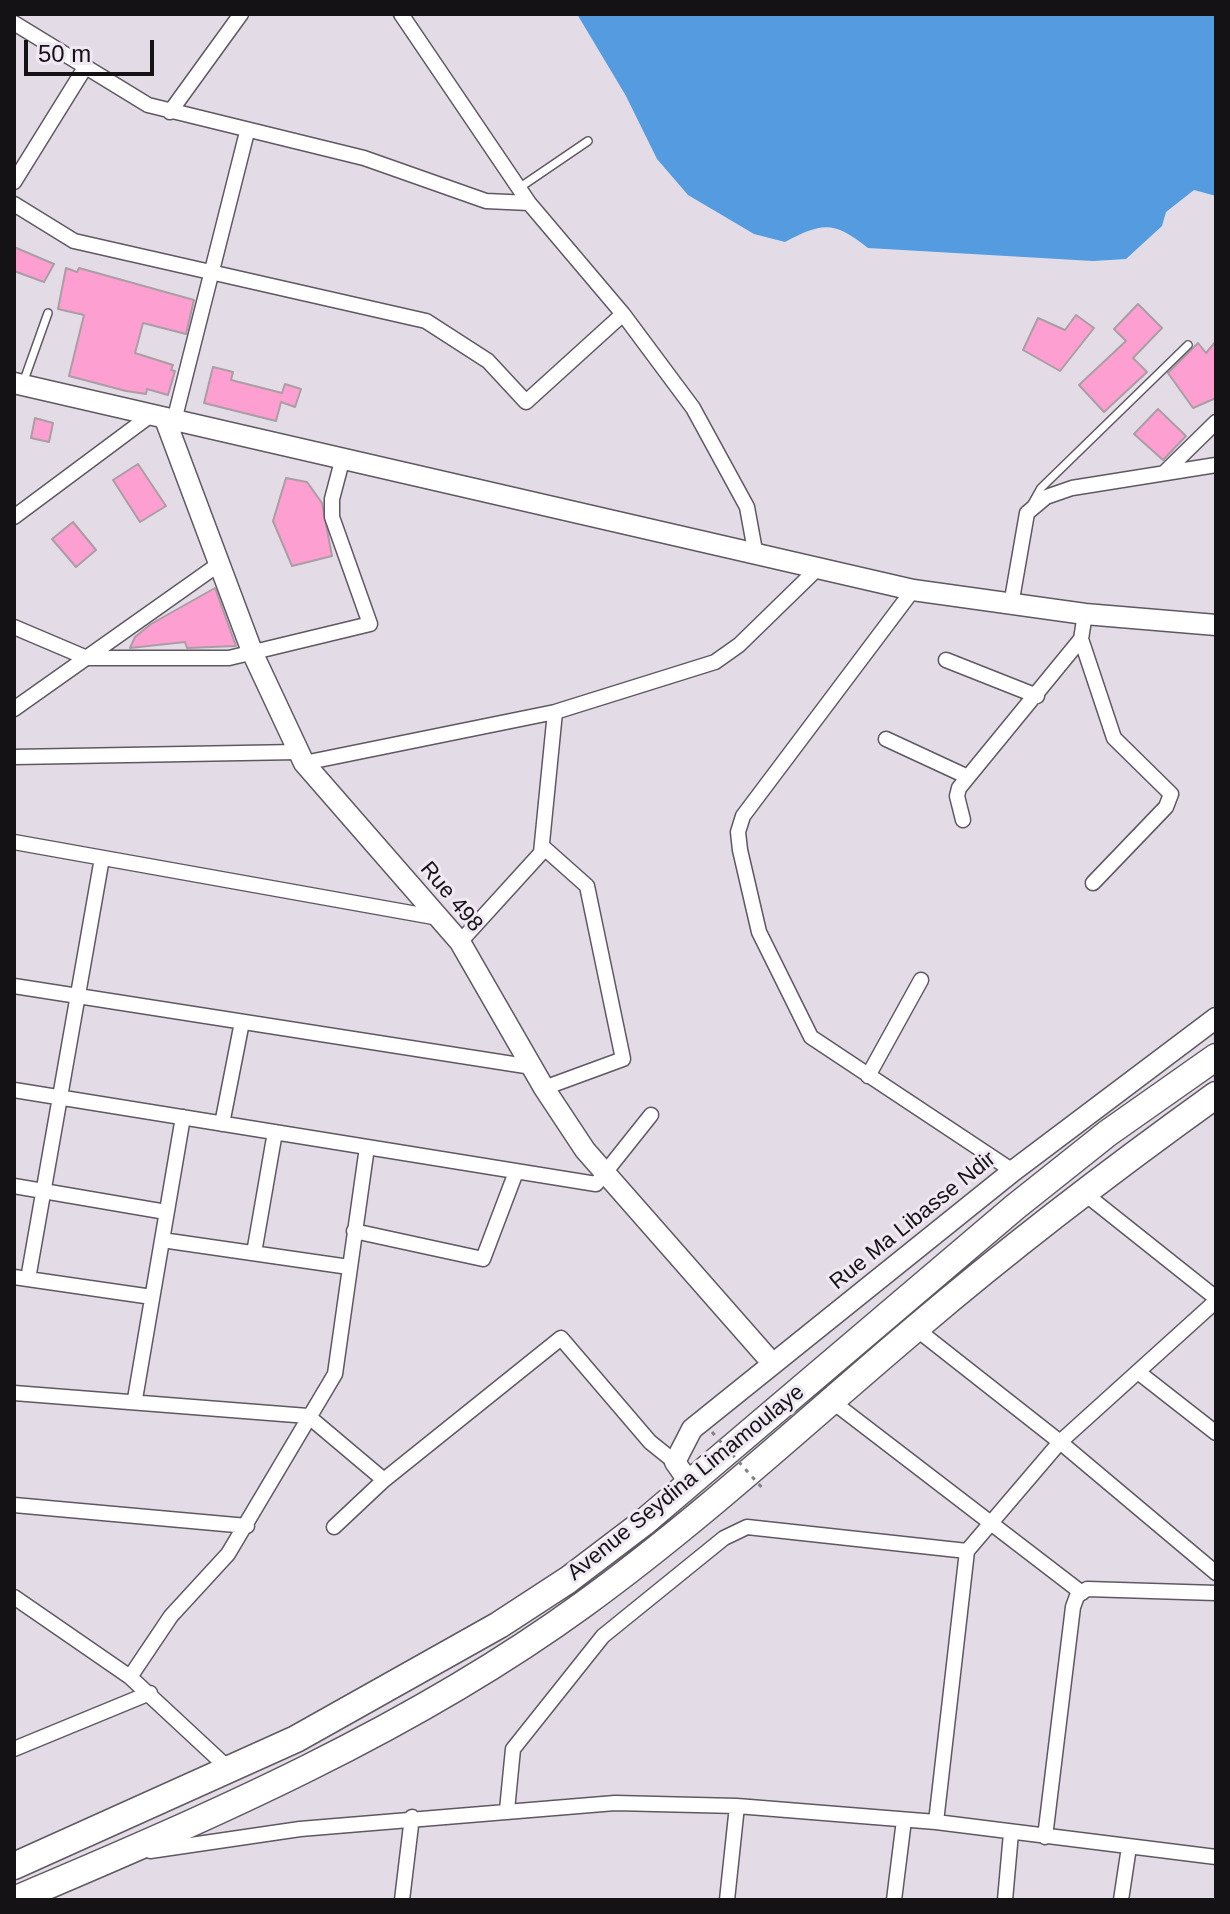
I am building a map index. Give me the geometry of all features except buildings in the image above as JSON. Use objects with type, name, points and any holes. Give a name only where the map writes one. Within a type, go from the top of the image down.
[{"type":"highway","name":"Avenue Seydina Limamoulaye","points":[[14,1866],[229,1769],[367,1702],[499,1625],[568,1580],[643,1523],[682,1472],[1108,1133],[1216,1057]]},
{"type":"highway","name":"Avenue Seydina Limamoulaye","points":[[14,1900],[120,1855],[291,1775],[455,1687],[581,1607],[648,1556],[833,1402],[915,1328],[1084,1193],[1216,1095]]},
{"type":"street","points":[[170,112],[241,14]]},
{"type":"street","points":[[401,14],[529,203],[623,314],[693,408],[747,507],[756,556]]},
{"type":"street","points":[[15,18],[148,105],[247,132],[364,158],[486,201],[529,203]]},
{"type":"street","points":[[14,182],[86,66]]},
{"type":"street","points":[[14,517],[163,418],[211,272],[247,132]]},
{"type":"street","points":[[14,204],[74,241],[426,321],[488,361],[526,402],[623,314]]},
{"type":"street","points":[[18,384],[913,590],[1085,614],[1216,625]]},
{"type":"street","name":"Rue 498","points":[[163,418],[253,654],[301,757],[460,942],[544,1088],[604,1173],[773,1364]]},
{"type":"street","points":[[1165,472],[1216,422]]},
{"type":"street","points":[[14,627],[87,658],[229,658],[370,624],[332,517],[332,499],[342,461]]},
{"type":"street","points":[[1011,605],[1027,513],[1046,497],[1072,488],[1216,465]]},
{"type":"street","points":[[14,709],[219,564]]},
{"type":"street","points":[[14,757],[301,757],[555,712],[715,662],[739,645],[816,570]]},
{"type":"street","points":[[913,590],[743,816],[738,832],[759,932],[806,1030],[818,1043],[1013,1171]]},
{"type":"street","points":[[1085,614],[1081,639],[1114,738],[1171,794],[1166,807],[1093,883]]},
{"type":"street","points":[[963,820],[957,796],[968,777],[1081,639]]},
{"type":"street","points":[[946,660],[1037,696]]},
{"type":"street","points":[[460,942],[541,853],[555,712]]},
{"type":"street","points":[[886,739],[968,777]]},
{"type":"street","points":[[14,842],[440,918]]},
{"type":"street","points":[[542,846],[587,886],[623,1059],[544,1088]]},
{"type":"street","points":[[102,858],[43,1191],[21,1278],[152,1297]]},
{"type":"street","points":[[868,1076],[921,980]]},
{"type":"street","points":[[14,986],[532,1067]]},
{"type":"street","name":"Rue Ma Libasse Ndir","points":[[682,1472],[679,1448],[692,1429],[1013,1171],[1216,1018]]},
{"type":"street","points":[[222,1124],[242,1022]]},
{"type":"street","points":[[14,1090],[596,1184],[651,1115]]},
{"type":"street","points":[[135,1399],[183,1117]]},
{"type":"street","points":[[254,1253],[275,1132]]},
{"type":"street","points":[[130,1677],[171,1616],[212,1575],[247,1526],[335,1374],[367,1147]]},
{"type":"street","points":[[354,1231],[483,1259],[516,1172]]},
{"type":"street","points":[[14,1186],[166,1212]]},
{"type":"street","points":[[936,1822],[967,1551],[1060,1442],[1216,1299],[1084,1193]]},
{"type":"street","points":[[162,1240],[349,1267]]},
{"type":"street","points":[[915,1328],[1060,1442],[1216,1573]]},
{"type":"street","points":[[334,1527],[384,1480],[561,1338],[650,1442],[682,1472]]},
{"type":"street","points":[[1138,1372],[1216,1433]]},
{"type":"street","points":[[14,1393],[135,1399],[308,1416],[384,1480]]},
{"type":"street","points":[[833,1402],[1082,1593]]},
{"type":"street","points":[[14,1505],[247,1526]]},
{"type":"street","points":[[507,1810],[513,1749],[567,1681],[603,1636],[724,1538],[747,1527],[967,1551]]},
{"type":"street","points":[[1045,1837],[1073,1607],[1082,1593],[1087,1589],[1216,1593]]},
{"type":"street","points":[[14,1597],[150,1693],[229,1769]]},
{"type":"street","points":[[14,1749],[150,1693]]},
{"type":"street","points":[[120,1855],[300,1829],[412,1817],[615,1803],[737,1806],[936,1822],[1216,1857]]},
{"type":"street","points":[[727,1900],[737,1806]]},
{"type":"street","points":[[402,1900],[412,1817]]},
{"type":"street","points":[[894,1900],[904,1820]]},
{"type":"street","points":[[1005,1900],[1011,1833]]},
{"type":"street","points":[[1121,1900],[1129,1847]]},
{"type":"lane","points":[[519,188],[588,141]]},
{"type":"lane","points":[[18,384],[48,313]]},
{"type":"lane","points":[[1027,513],[1041,488],[1188,345]]},
{"type":"path","points":[[712,1432],[764,1490]]},
{"type":"water","points":[[577,14],[1216,14],[1216,196],[1194,190],[1166,212],[1162,226],[1126,259],[1093,261],[868,248],[846,233],[828,227],[809,231],[785,242],[754,234],[688,195],[657,159],[626,96]]}]
